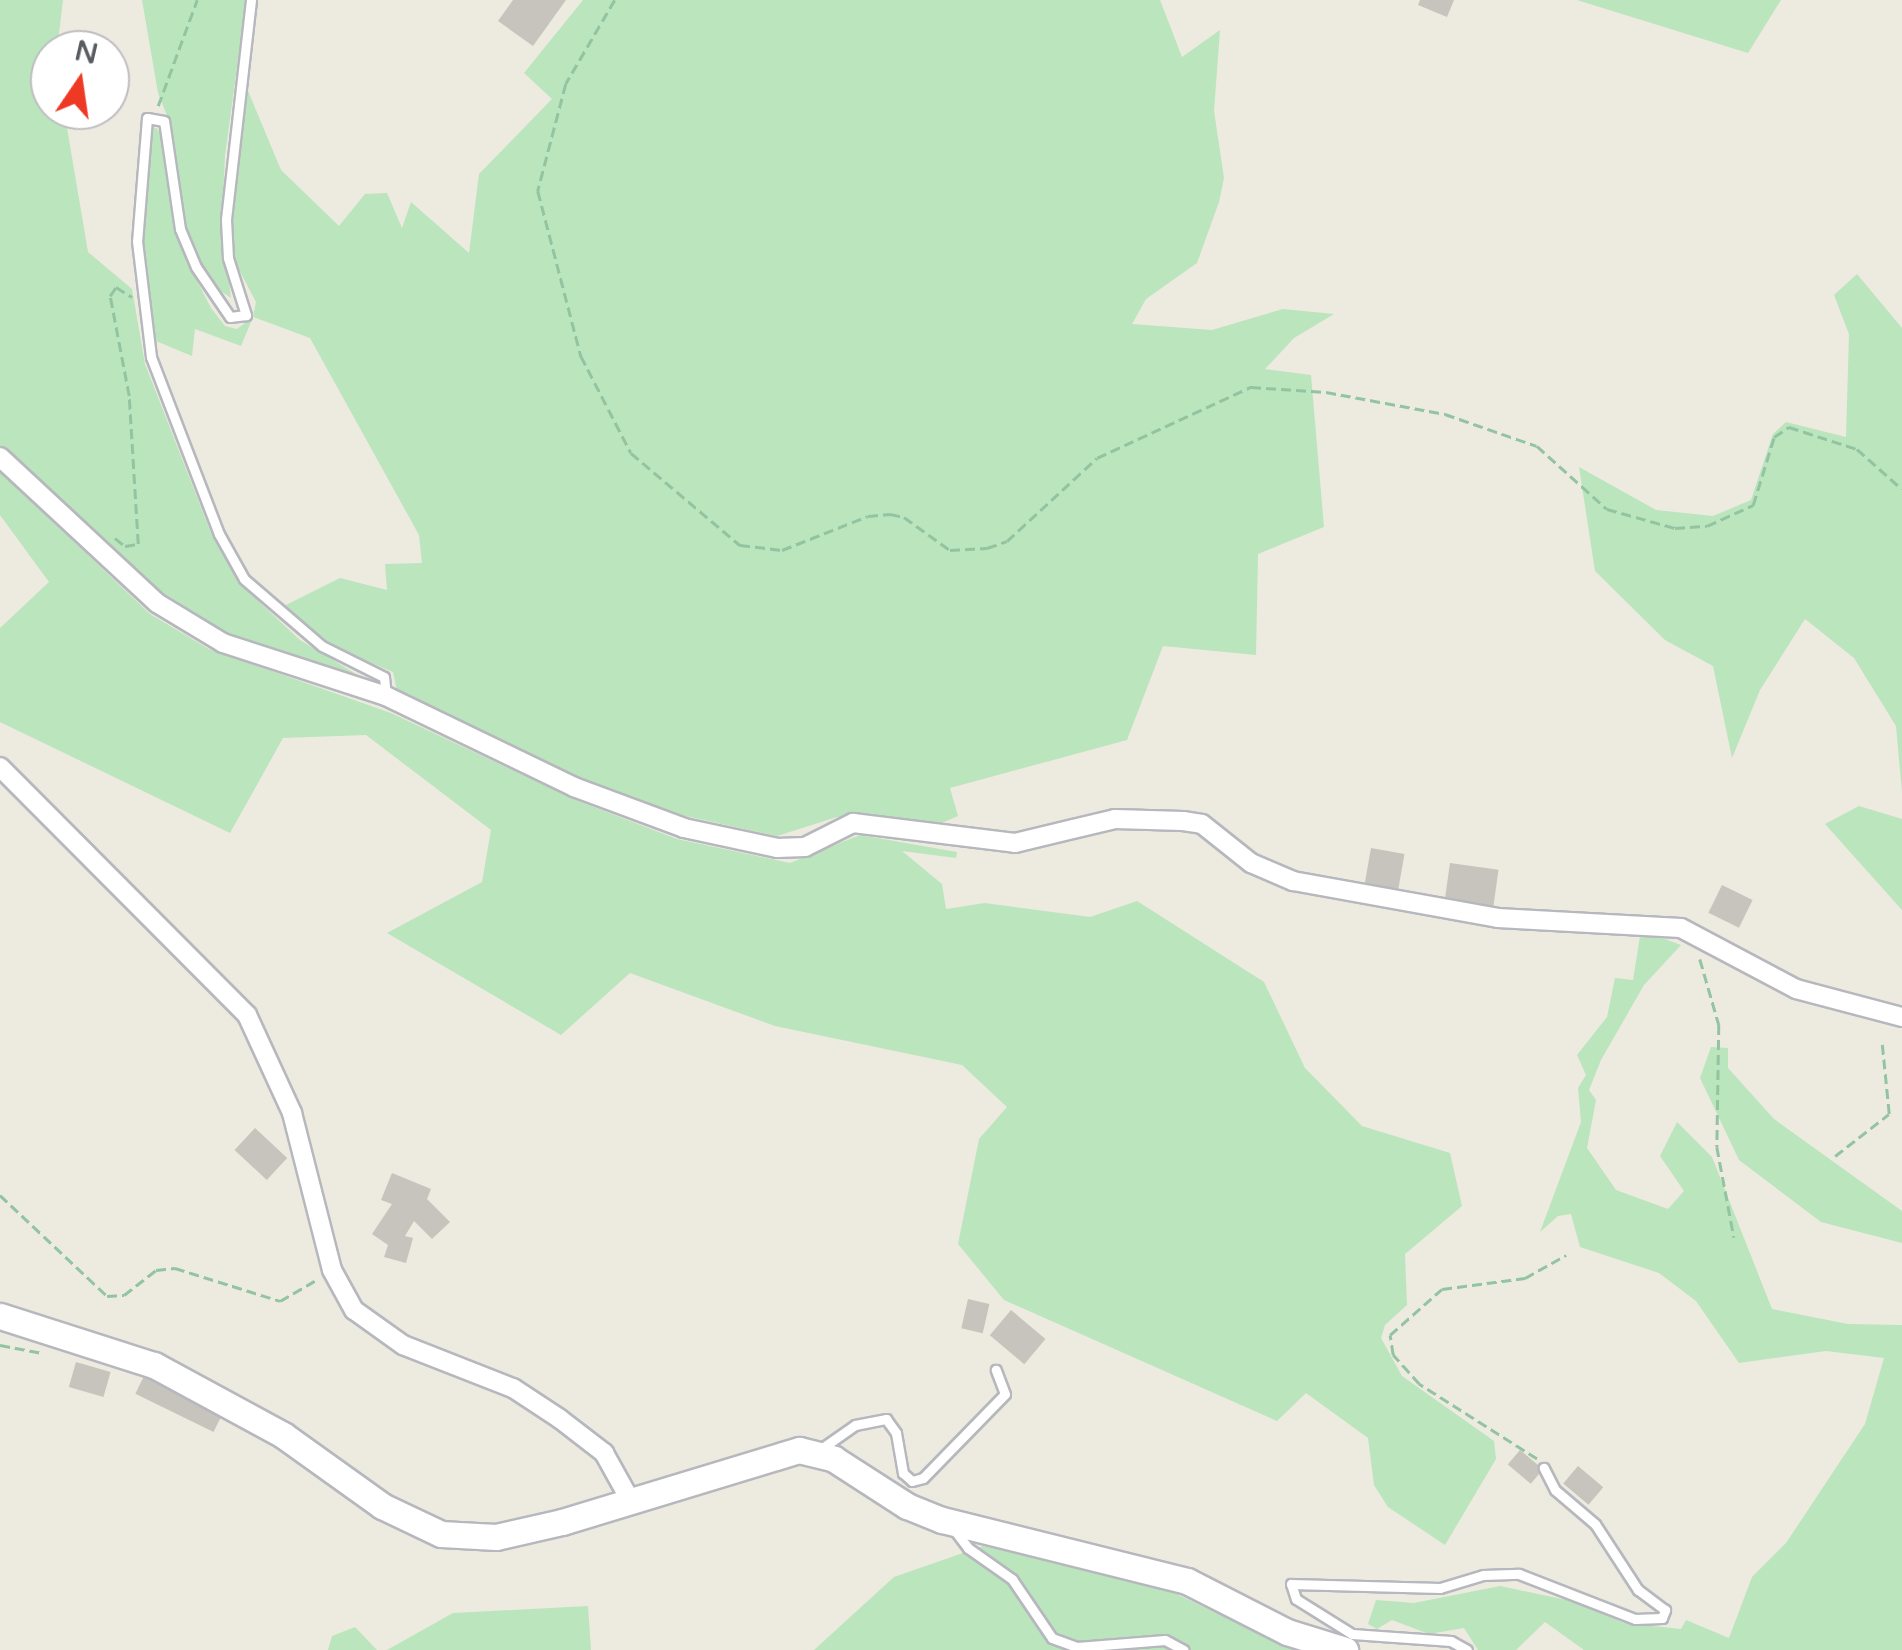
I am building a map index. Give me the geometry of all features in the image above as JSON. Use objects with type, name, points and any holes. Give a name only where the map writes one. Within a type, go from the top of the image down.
[{"type":"main road","points":[[0,1316],[154,1365],[282,1436],[382,1506],[441,1534],[496,1537],[778,1453],[816,1452],[907,1506],[950,1522],[1187,1580],[1286,1632],[1346,1650]]},
{"type":"street","points":[[0,457],[157,603],[223,642],[386,696],[574,787],[746,845],[805,847],[853,823],[1014,844],[1115,819],[1202,824],[1270,874],[1424,909],[1650,923],[1704,938],[1796,990],[1902,1017]]},
{"type":"street","points":[[0,768],[247,1016],[292,1114],[332,1270],[354,1310],[377,1330],[513,1388],[560,1419],[604,1453],[630,1500]]},
{"type":"lane","points":[[251,0],[226,220],[228,258],[246,304],[239,318],[220,306],[191,254],[180,228],[164,122],[155,115],[141,130],[138,160],[141,303],[151,357],[192,470],[244,579],[322,646],[384,678],[386,696]]},
{"type":"lane","points":[[816,1452],[856,1425],[886,1419],[896,1434],[903,1473],[912,1480],[922,1478],[1005,1394],[996,1370]]},
{"type":"lane","points":[[1466,1650],[1451,1641],[1352,1634],[1296,1599],[1291,1584],[1440,1588],[1483,1575],[1519,1574],[1634,1618],[1662,1618],[1665,1610],[1638,1590],[1595,1524],[1555,1490],[1544,1468]]},
{"type":"lane","points":[[950,1522],[958,1540],[1012,1579],[1052,1638],[1077,1647],[1165,1640],[1184,1650]]},
{"type":"path","points":[[155,115],[197,0]]},
{"type":"path","points":[[615,0],[566,84],[538,191],[581,356],[631,454],[740,545],[782,550],[868,516],[890,514],[904,517],[950,550],[987,548],[1006,542],[1097,458],[1250,387],[1326,392],[1444,414],[1537,446],[1607,509],[1675,528],[1707,526],[1753,505],[1774,437],[1789,427],[1857,448],[1902,489]]},
{"type":"path","points":[[112,535],[125,546],[138,544],[129,396],[110,296],[116,287],[141,303]]},
{"type":"path","points":[[1704,938],[1702,975],[1719,1025],[1717,1146],[1734,1237]]},
{"type":"path","points":[[1835,1156],[1889,1114],[1892,1100],[1879,1060],[1882,1044]]},
{"type":"path","points":[[0,1195],[108,1296],[124,1295],[156,1270],[175,1268],[280,1302],[332,1270]]},
{"type":"path","points":[[1544,1468],[1530,1449],[1489,1432],[1419,1384],[1393,1355],[1390,1334],[1442,1289],[1524,1278],[1566,1255]]},
{"type":"green space","points":[[0,0],[63,0],[59,30],[30,30],[30,130],[67,130],[88,252],[132,289],[145,364],[211,533],[239,583],[300,640],[374,685],[225,632],[148,583],[0,445]]},
{"type":"green space","points":[[142,0],[246,0],[225,156],[222,221],[231,298],[212,285],[184,226],[171,126],[158,93]]},
{"type":"green space","points":[[583,0],[1160,0],[1182,57],[1220,30],[1214,111],[1224,178],[1197,263],[1146,299],[1132,324],[1212,330],[1283,309],[1334,314],[1294,338],[1265,369],[1311,375],[1324,527],[1258,554],[1256,655],[1163,646],[1127,740],[950,788],[958,816],[935,826],[837,817],[777,836],[667,812],[556,769],[397,691],[393,672],[326,644],[289,615],[284,606],[340,578],[387,590],[385,564],[422,563],[419,535],[310,338],[253,317],[256,302],[234,260],[230,222],[246,86],[281,170],[339,226],[365,194],[387,193],[402,228],[411,202],[469,253],[479,174],[552,99],[524,73]]},
{"type":"green space","points":[[1577,0],[1781,0],[1748,53]]},
{"type":"green space","points":[[157,128],[161,137],[174,229],[211,308],[225,326],[237,329],[253,317],[241,346],[195,329],[192,356],[156,341],[142,245],[147,129]]},
{"type":"green space","points":[[1857,274],[1902,328],[1902,792],[1896,726],[1854,658],[1805,619],[1760,690],[1732,758],[1713,666],[1665,640],[1595,571],[1579,467],[1656,510],[1713,516],[1751,500],[1773,434],[1786,422],[1846,437],[1849,334],[1834,295]]},
{"type":"green space","points":[[0,472],[150,614],[209,649],[391,713],[578,801],[677,839],[790,863],[860,835],[957,852],[956,858],[902,851],[942,884],[946,909],[985,903],[1090,917],[1137,901],[1264,982],[1305,1068],[1362,1126],[1450,1153],[1462,1206],[1405,1254],[1407,1305],[1385,1325],[1381,1338],[1402,1376],[1494,1441],[1496,1459],[1445,1545],[1388,1507],[1374,1485],[1368,1438],[1306,1393],[1277,1421],[1004,1300],[958,1244],[979,1139],[1007,1107],[962,1065],[775,1026],[630,973],[561,1035],[387,933],[482,882],[491,830],[366,735],[283,738],[230,833],[0,722],[0,628],[49,582],[0,515]]},
{"type":"green space","points":[[1859,806],[1902,819],[1902,910],[1825,824]]},
{"type":"green space","points":[[1641,930],[1681,945],[1644,985],[1601,1060],[1589,1090],[1596,1100],[1587,1148],[1616,1190],[1668,1209],[1684,1191],[1660,1156],[1677,1122],[1712,1157],[1772,1309],[1848,1324],[1902,1325],[1902,1650],[1584,1650],[1545,1622],[1516,1650],[1478,1650],[1464,1628],[1429,1634],[1392,1620],[1377,1629],[1368,1624],[1376,1600],[1414,1603],[1500,1586],[1576,1602],[1624,1623],[1681,1629],[1686,1620],[1729,1638],[1752,1577],[1786,1543],[1865,1424],[1884,1358],[1826,1351],[1739,1363],[1696,1301],[1659,1273],[1580,1247],[1571,1214],[1558,1216],[1540,1232],[1581,1122],[1578,1088],[1586,1075],[1577,1055],[1607,1017],[1615,978],[1633,980]]},
{"type":"green space","points":[[1711,1047],[1728,1048],[1728,1068],[1774,1119],[1902,1211],[1902,1243],[1821,1222],[1739,1160],[1700,1078]]},
{"type":"green space","points":[[983,1546],[1162,1587],[1293,1650],[814,1650],[894,1577]]},
{"type":"green space","points":[[588,1606],[591,1650],[387,1650],[453,1613]]},
{"type":"green space","points":[[355,1627],[377,1650],[328,1650],[332,1636]]},
{"type":"building","points":[[513,0],[566,0],[533,46],[498,21]]},
{"type":"building","points":[[1420,0],[1454,0],[1447,17],[1418,5]]},
{"type":"building","points":[[1371,848],[1404,854],[1398,893],[1364,887]]},
{"type":"building","points":[[1450,863],[1499,870],[1493,908],[1445,902]]},
{"type":"building","points":[[1722,885],[1753,900],[1739,928],[1708,913]]},
{"type":"building","points":[[255,1128],[287,1158],[267,1180],[235,1150]]},
{"type":"building","points":[[392,1173],[431,1189],[427,1199],[450,1222],[432,1239],[414,1221],[405,1236],[413,1238],[406,1263],[384,1257],[388,1245],[372,1234],[392,1204],[381,1200]]},
{"type":"building","points":[[968,1299],[989,1304],[983,1333],[961,1328]]},
{"type":"building","points":[[1011,1310],[1045,1339],[1024,1364],[990,1335]]},
{"type":"building","points":[[76,1362],[111,1372],[103,1397],[69,1387]]},
{"type":"building","points":[[145,1374],[223,1412],[214,1432],[135,1394]]},
{"type":"building","points":[[1520,1450],[1543,1469],[1531,1484],[1508,1465]]},
{"type":"building","points":[[1578,1466],[1603,1487],[1588,1505],[1563,1484]]}]
